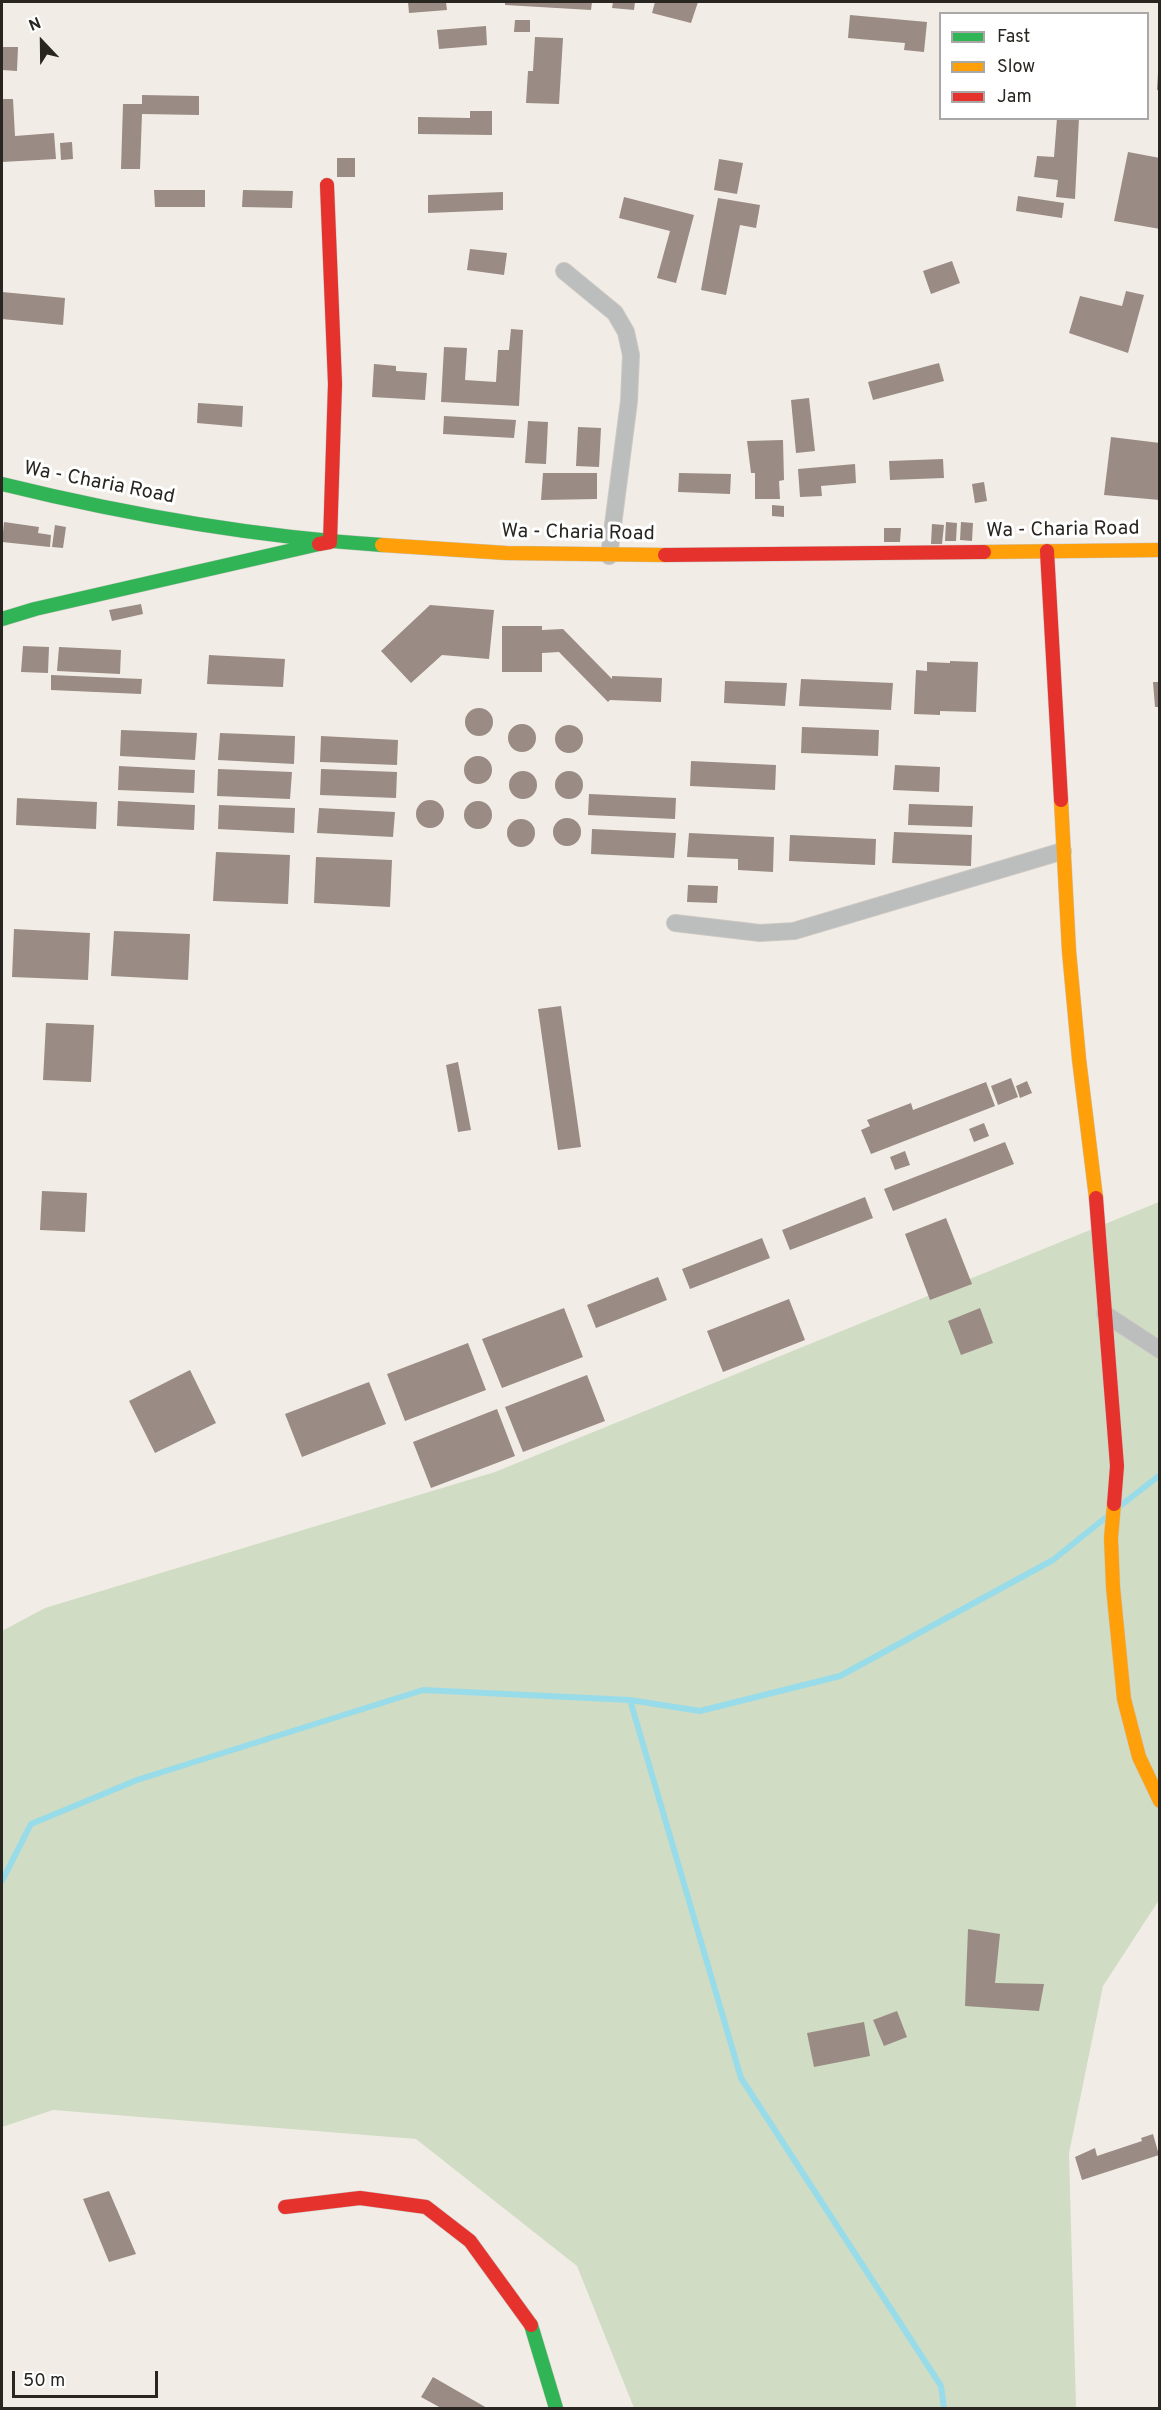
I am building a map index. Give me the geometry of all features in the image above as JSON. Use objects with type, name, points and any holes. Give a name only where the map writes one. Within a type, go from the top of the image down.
[{"type":"street","points":[[2,619],[35,609],[330,542],[334,384],[327,185]]},
{"type":"street","points":[[564,271],[615,313],[626,332],[631,355],[629,401],[609,556]]},
{"type":"street","name":"Wa - Charia Road","points":[[2,484],[72,501],[330,542],[507,553],[609,556],[1160,550]]},
{"type":"street","points":[[1047,551],[1063,851],[1077,1037],[1094,1169],[1117,1466],[1111,1538],[1113,1587],[1124,1700],[1139,1757],[1160,1801]]},
{"type":"street","points":[[675,922],[760,933],[794,931],[1063,851]]},
{"type":"street","points":[[1105,1314],[1160,1350]]},
{"type":"street","points":[[285,2207],[360,2198],[426,2207],[470,2241],[531,2323],[556,2409]]},
{"type":"green space","points":[[1159,1202],[1159,1900],[1103,1986],[1069,2153],[1076,2408],[634,2408],[577,2266],[416,2139],[53,2110],[2,2127],[2,1631],[45,1608],[495,1472]]},
{"type":"building","points":[[408,2],[446,2],[447,10],[409,13]]},
{"type":"building","points":[[505,2],[592,2],[591,10],[505,5]]},
{"type":"building","points":[[613,2],[635,2],[634,10],[612,8]]},
{"type":"building","points":[[655,2],[698,2],[691,23],[652,13]]},
{"type":"building","points":[[850,15],[927,22],[924,52],[904,50],[905,43],[848,38]]},
{"type":"building","points":[[515,20],[530,20],[530,32],[514,32]]},
{"type":"building","points":[[486,26],[487,45],[439,49],[437,30]]},
{"type":"building","points":[[535,37],[563,38],[559,104],[526,103],[528,71],[533,71]]},
{"type":"building","points":[[2,47],[18,47],[17,71],[2,70]]},
{"type":"building","points":[[1158,73],[1160,73],[1160,90],[1157,90]]},
{"type":"building","points":[[142,95],[199,96],[199,115],[142,114],[140,169],[121,169],[123,104],[142,104]]},
{"type":"building","points":[[2,99],[13,99],[15,136],[54,133],[56,159],[2,162]]},
{"type":"building","points":[[470,111],[492,111],[492,135],[418,134],[418,117],[470,118]]},
{"type":"building","points":[[1057,120],[1079,120],[1075,199],[1056,197],[1058,180],[1034,177],[1037,156],[1054,157]]},
{"type":"building","points":[[72,142],[73,159],[61,160],[60,143]]},
{"type":"building","points":[[1128,152],[1160,158],[1160,229],[1114,221]]},
{"type":"building","points":[[337,158],[355,158],[355,177],[337,177]]},
{"type":"building","points":[[719,159],[743,163],[737,194],[714,190]]},
{"type":"building","points":[[154,190],[205,190],[205,207],[155,207]]},
{"type":"building","points":[[243,190],[293,191],[292,208],[242,207]]},
{"type":"building","points":[[503,192],[503,210],[428,213],[428,195]]},
{"type":"building","points":[[1018,196],[1064,203],[1062,218],[1016,211]]},
{"type":"building","points":[[624,197],[694,215],[676,283],[657,278],[670,231],[619,218]]},
{"type":"building","points":[[718,198],[760,205],[756,228],[740,225],[726,295],[701,290]]},
{"type":"building","points":[[470,249],[507,253],[504,275],[467,270]]},
{"type":"building","points":[[952,261],[960,283],[931,294],[923,271]]},
{"type":"building","points":[[1126,291],[1144,295],[1128,353],[1069,333],[1080,296],[1122,306]]},
{"type":"building","points":[[2,292],[65,298],[63,325],[2,319]]},
{"type":"building","points":[[511,329],[523,330],[519,406],[441,402],[444,347],[467,348],[465,380],[496,382],[498,350],[509,350]]},
{"type":"building","points":[[939,363],[944,381],[873,400],[868,382]]},
{"type":"building","points":[[374,364],[396,366],[396,371],[427,373],[425,400],[372,397]]},
{"type":"building","points":[[809,398],[815,451],[796,453],[791,400]]},
{"type":"building","points":[[198,403],[243,406],[242,427],[197,423]]},
{"type":"building","points":[[444,416],[516,420],[514,438],[443,434]]},
{"type":"building","points":[[528,421],[548,422],[546,464],[525,463]]},
{"type":"building","points":[[578,427],[601,428],[599,467],[576,466]]},
{"type":"building","points":[[1111,437],[1160,443],[1160,500],[1104,495]]},
{"type":"building","points":[[783,440],[784,480],[779,481],[780,499],[755,499],[755,473],[751,473],[747,441]]},
{"type":"building","points":[[943,459],[944,478],[890,480],[889,461]]},
{"type":"building","points":[[855,464],[856,483],[821,486],[822,496],[800,497],[798,469]]},
{"type":"building","points":[[543,473],[597,473],[597,499],[541,500]]},
{"type":"building","points":[[679,473],[731,474],[730,494],[678,492]]},
{"type":"building","points":[[984,482],[987,501],[975,503],[972,484]]},
{"type":"building","points":[[772,505],[784,506],[784,517],[772,516]]},
{"type":"building","points":[[4,522],[39,527],[38,533],[51,535],[50,547],[2,542]]},
{"type":"building","points":[[946,522],[957,523],[956,541],[945,541]]},
{"type":"building","points":[[961,522],[973,523],[972,541],[960,540]]},
{"type":"building","points":[[932,524],[944,525],[942,544],[931,544]]},
{"type":"building","points":[[55,525],[66,527],[63,548],[52,547]]},
{"type":"building","points":[[884,528],[901,528],[900,542],[884,542]]},
{"type":"building","points":[[141,604],[143,614],[112,621],[109,610]]},
{"type":"building","points":[[430,605],[494,610],[489,659],[442,655],[411,683],[381,651]]},
{"type":"building","points":[[502,626],[542,626],[542,630],[563,629],[612,679],[612,676],[662,678],[661,702],[610,700],[608,702],[559,652],[542,653],[542,672],[502,672]]},
{"type":"building","points":[[23,646],[49,647],[48,673],[21,672]]},
{"type":"building","points":[[59,647],[121,650],[120,674],[57,671]]},
{"type":"building","points":[[209,655],[285,659],[283,687],[207,684]]},
{"type":"building","points":[[950,661],[978,662],[976,712],[940,711],[940,715],[914,714],[916,670],[927,671],[927,662],[950,663]]},
{"type":"building","points":[[51,675],[142,679],[141,694],[51,690]]},
{"type":"building","points":[[801,679],[893,683],[891,710],[799,706]]},
{"type":"building","points":[[725,681],[787,683],[785,706],[724,703]]},
{"type":"building","points":[[1153,682],[1160,682],[1160,707],[1155,707]]},
{"type":"building","points":[[479,708],[489,712],[493,722],[489,732],[479,736],[469,732],[465,722],[469,712]]},
{"type":"building","points":[[522,724],[532,728],[536,738],[532,748],[522,752],[512,748],[508,738],[512,728]]},
{"type":"building","points":[[569,725],[579,729],[583,739],[579,749],[569,753],[559,749],[555,739],[559,729]]},
{"type":"building","points":[[802,727],[879,730],[878,756],[801,753]]},
{"type":"building","points":[[121,730],[197,733],[195,760],[120,756]]},
{"type":"building","points":[[220,733],[295,736],[294,764],[218,760]]},
{"type":"building","points":[[321,736],[398,740],[397,765],[320,762]]},
{"type":"building","points":[[478,756],[488,760],[492,770],[488,780],[478,784],[468,780],[464,770],[468,760]]},
{"type":"building","points":[[691,761],[776,765],[775,790],[690,786]]},
{"type":"building","points":[[895,765],[940,767],[939,792],[893,790]]},
{"type":"building","points":[[119,766],[195,770],[194,793],[118,790]]},
{"type":"building","points":[[218,769],[292,772],[290,799],[217,796]]},
{"type":"building","points":[[321,769],[397,772],[396,798],[320,795]]},
{"type":"building","points":[[523,771],[533,775],[537,785],[533,795],[523,799],[513,795],[509,785],[513,775]]},
{"type":"building","points":[[569,771],[579,775],[583,785],[579,795],[569,799],[559,795],[555,785],[559,775]]},
{"type":"building","points":[[589,794],[676,798],[675,819],[588,815]]},
{"type":"building","points":[[17,798],[97,802],[96,829],[16,825]]},
{"type":"building","points":[[430,800],[440,804],[444,814],[440,824],[430,828],[420,824],[416,814],[420,804]]},
{"type":"building","points":[[118,801],[195,805],[194,830],[117,826]]},
{"type":"building","points":[[478,801],[488,805],[492,815],[488,825],[478,829],[468,825],[464,815],[468,805]]},
{"type":"building","points":[[909,804],[973,806],[972,827],[908,825]]},
{"type":"building","points":[[219,805],[295,808],[294,833],[218,829]]},
{"type":"building","points":[[319,808],[395,812],[393,837],[317,833]]},
{"type":"building","points":[[567,818],[577,822],[581,832],[577,842],[567,846],[557,842],[553,832],[557,822]]},
{"type":"building","points":[[521,819],[531,823],[535,833],[531,843],[521,847],[511,843],[507,833],[511,823]]},
{"type":"building","points":[[592,829],[676,833],[674,858],[591,854]]},
{"type":"building","points":[[894,832],[972,835],[971,866],[892,863]]},
{"type":"building","points":[[689,833],[774,837],[773,872],[738,870],[738,859],[687,857]]},
{"type":"building","points":[[790,835],[876,839],[875,865],[789,861]]},
{"type":"building","points":[[216,852],[290,855],[288,904],[213,901]]},
{"type":"building","points":[[316,857],[392,860],[390,907],[314,903]]},
{"type":"building","points":[[688,885],[718,886],[717,903],[687,902]]},
{"type":"building","points":[[14,929],[90,933],[88,980],[12,977]]},
{"type":"building","points":[[114,931],[190,934],[188,980],[111,976]]},
{"type":"building","points":[[561,1006],[581,1147],[558,1150],[538,1009]]},
{"type":"building","points":[[46,1023],[94,1025],[91,1082],[43,1080]]},
{"type":"building","points":[[458,1062],[471,1130],[458,1132],[446,1065]]},
{"type":"building","points":[[1011,1078],[1018,1097],[998,1105],[991,1086]]},
{"type":"building","points":[[1027,1081],[1032,1093],[1020,1098],[1016,1086]]},
{"type":"building","points":[[986,1082],[995,1106],[871,1154],[861,1130],[870,1126],[867,1120],[911,1103],[913,1110]]},
{"type":"building","points":[[984,1123],[989,1136],[974,1142],[969,1129]]},
{"type":"building","points":[[1005,1142],[1014,1164],[893,1211],[884,1189]]},
{"type":"building","points":[[905,1151],[910,1165],[895,1170],[890,1157]]},
{"type":"building","points":[[42,1191],[87,1193],[85,1232],[40,1230]]},
{"type":"building","points":[[865,1197],[873,1218],[790,1250],[782,1230]]},
{"type":"building","points":[[946,1218],[972,1284],[930,1300],[905,1234]]},
{"type":"building","points":[[762,1238],[770,1258],[690,1289],[682,1269]]},
{"type":"building","points":[[658,1277],[667,1300],[596,1328],[587,1305]]},
{"type":"building","points":[[789,1299],[805,1340],[723,1372],[707,1331]]},
{"type":"building","points":[[564,1308],[583,1357],[502,1388],[482,1339]]},
{"type":"building","points":[[980,1308],[993,1343],[961,1355],[948,1321]]},
{"type":"building","points":[[468,1343],[486,1390],[405,1421],[387,1374]]},
{"type":"building","points":[[190,1370],[216,1423],[155,1453],[129,1401]]},
{"type":"building","points":[[587,1375],[605,1421],[523,1452],[505,1407]]},
{"type":"building","points":[[369,1382],[386,1424],[302,1457],[285,1414]]},
{"type":"building","points":[[497,1409],[515,1456],[431,1488],[413,1442]]},
{"type":"building","points":[[968,1929],[1000,1934],[995,1983],[1044,1984],[1039,2011],[965,2006]]},
{"type":"building","points":[[897,2011],[907,2037],[884,2046],[873,2020]]},
{"type":"building","points":[[864,2022],[870,2056],[814,2067],[807,2033]]},
{"type":"building","points":[[1153,2134],[1159,2155],[1082,2180],[1075,2157],[1095,2148],[1097,2156],[1142,2141],[1141,2138]]},
{"type":"building","points":[[109,2191],[136,2254],[109,2262],[83,2199]]},
{"type":"building","points":[[433,2377],[487,2408],[441,2408],[421,2397]]},
{"type":"waterway","points":[[1120,1506],[1160,1475]]},
{"type":"waterway","points":[[2,1881],[31,1824],[137,1780],[423,1690],[630,1700],[700,1711],[840,1676],[1053,1560],[1105,1518]]},
{"type":"waterway","points":[[630,1700],[741,2078],[941,2386],[944,2408]]},
{"type":"traffic: fast","points":[[2,484],[191,523],[287,536],[382,545]]},
{"type":"traffic: fast","points":[[2,619],[35,609],[319,544]]},
{"type":"traffic: fast","points":[[531,2325],[556,2408]]},
{"type":"traffic: slow","points":[[382,545],[506,553],[665,555]]},
{"type":"traffic: slow","points":[[984,552],[1160,550]]},
{"type":"traffic: slow","points":[[1061,800],[1069,951],[1096,1198]]},
{"type":"traffic: slow","points":[[1114,1504],[1111,1538],[1113,1587],[1124,1699],[1139,1757],[1160,1801]]},
{"type":"traffic: jam","points":[[319,544],[330,542],[335,384],[327,185]]},
{"type":"traffic: jam","points":[[1047,551],[1061,800]]},
{"type":"traffic: jam","points":[[665,555],[984,552]]},
{"type":"traffic: jam","points":[[1096,1198],[1117,1466],[1114,1504]]},
{"type":"traffic: jam","points":[[285,2207],[360,2198],[426,2207],[470,2241],[531,2325]]}]
